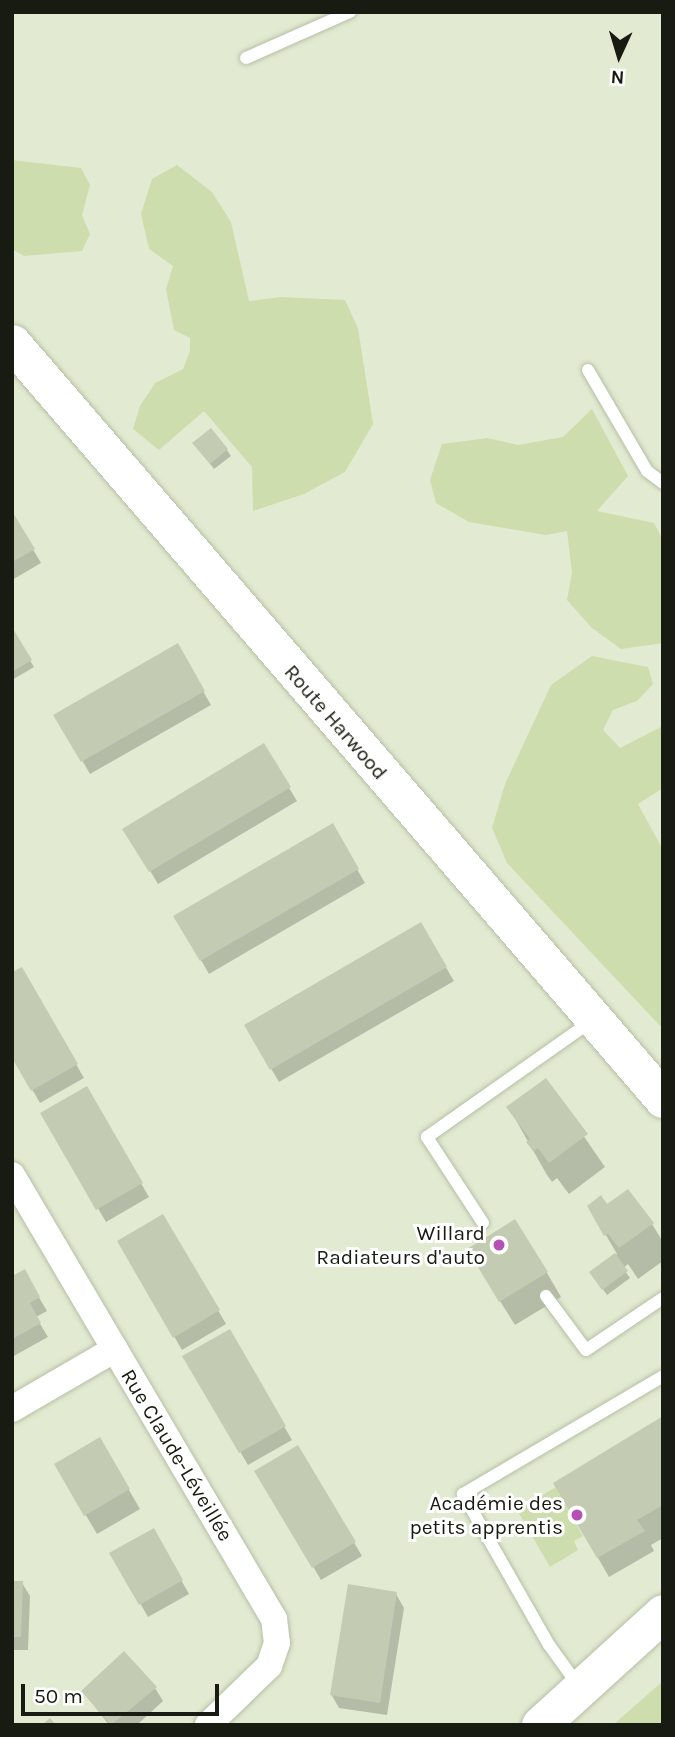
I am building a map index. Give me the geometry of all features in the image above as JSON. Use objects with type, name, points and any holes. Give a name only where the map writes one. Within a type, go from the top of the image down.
[{"type":"main road","name":"Route Harwood","points":[[12,343],[663,1099]]},
{"type":"main road","points":[[540,1725],[663,1613]]},
{"type":"street","name":"Rue Claude-Léveillée","points":[[12,1175],[274,1619],[277,1643],[269,1666],[208,1725]]},
{"type":"street","points":[[12,1409],[115,1349]]},
{"type":"lane","points":[[246,58],[351,12]]},
{"type":"lane","points":[[588,370],[647,471],[663,483]]},
{"type":"lane","points":[[483,1223],[428,1137],[593,1019]]},
{"type":"lane","points":[[546,1296],[586,1350],[663,1298]]},
{"type":"lane","points":[[580,1688],[549,1645],[463,1494],[663,1376]]},
{"type":"green space","points":[[12,160],[81,168],[90,185],[82,215],[90,234],[82,251],[24,256],[12,249]]},
{"type":"green space","points":[[177,165],[212,192],[231,222],[249,301],[281,297],[345,300],[358,328],[373,424],[345,472],[304,494],[253,511],[252,467],[204,411],[159,450],[133,429],[140,406],[155,383],[183,369],[190,351],[190,338],[174,330],[166,289],[173,266],[149,249],[141,214],[152,179]]},
{"type":"green space","points":[[592,409],[628,476],[597,511],[654,523],[663,540],[663,643],[621,649],[592,628],[567,600],[572,573],[567,531],[546,535],[469,522],[436,503],[430,480],[442,444],[488,438],[518,445],[563,437]]},
{"type":"green space","points":[[592,656],[648,667],[653,684],[637,701],[613,710],[603,730],[620,748],[663,726],[663,788],[638,804],[663,850],[663,1029],[507,863],[492,828],[505,784],[551,685]]},
{"type":"green space","points":[[556,1487],[583,1536],[574,1541],[578,1550],[550,1567],[517,1510]]},
{"type":"green space","points":[[663,1681],[663,1725],[613,1725]]},
{"type":"building","points":[[211,428],[228,449],[210,464],[192,443]]},
{"type":"building","points":[[12,511],[35,549],[12,562]]},
{"type":"building","points":[[12,627],[32,660],[12,672]]},
{"type":"building","points":[[178,643],[205,691],[81,762],[53,715]]},
{"type":"building","points":[[264,743],[291,787],[149,872],[122,829]]},
{"type":"building","points":[[333,823],[359,869],[200,961],[173,916]]},
{"type":"building","points":[[421,922],[447,967],[270,1070],[244,1025]]},
{"type":"building","points":[[22,967],[78,1064],[31,1091],[12,1058],[12,972]]},
{"type":"building","points":[[546,1078],[588,1134],[549,1163],[538,1148],[533,1151],[526,1142],[530,1139],[506,1107]]},
{"type":"building","points":[[87,1086],[143,1183],[96,1210],[40,1113]]},
{"type":"building","points":[[628,1189],[654,1223],[619,1248],[608,1234],[604,1236],[587,1206],[601,1195],[607,1204]]},
{"type":"building","points":[[163,1214],[220,1310],[173,1338],[117,1241]]},
{"type":"building","points":[[515,1219],[548,1272],[499,1302],[467,1249]]},
{"type":"building","points":[[615,1253],[628,1271],[602,1290],[589,1272]]},
{"type":"building","points":[[25,1269],[40,1297],[30,1303],[41,1323],[12,1339],[12,1276]]},
{"type":"building","points":[[230,1329],[286,1426],[239,1453],[182,1356]]},
{"type":"building","points":[[663,1416],[663,1505],[637,1520],[645,1531],[597,1558],[553,1483]]},
{"type":"building","points":[[100,1437],[130,1489],[84,1516],[54,1464]]},
{"type":"building","points":[[298,1445],[356,1542],[312,1568],[254,1471]]},
{"type":"building","points":[[154,1528],[183,1580],[139,1605],[109,1553]]},
{"type":"building","points":[[12,1581],[23,1581],[21,1637],[12,1637]]},
{"type":"building","points":[[348,1584],[397,1592],[380,1703],[330,1695]]},
{"type":"building","points":[[124,1651],[157,1687],[111,1725],[81,1691]]},
{"type":"building","points":[[50,1718],[56,1725],[42,1725]]},
{"type":"place","name":"Willard Radiateurs d'auto","points":[[499,1245]]},
{"type":"place","name":"Académie des petits apprentis","points":[[577,1515]]}]
